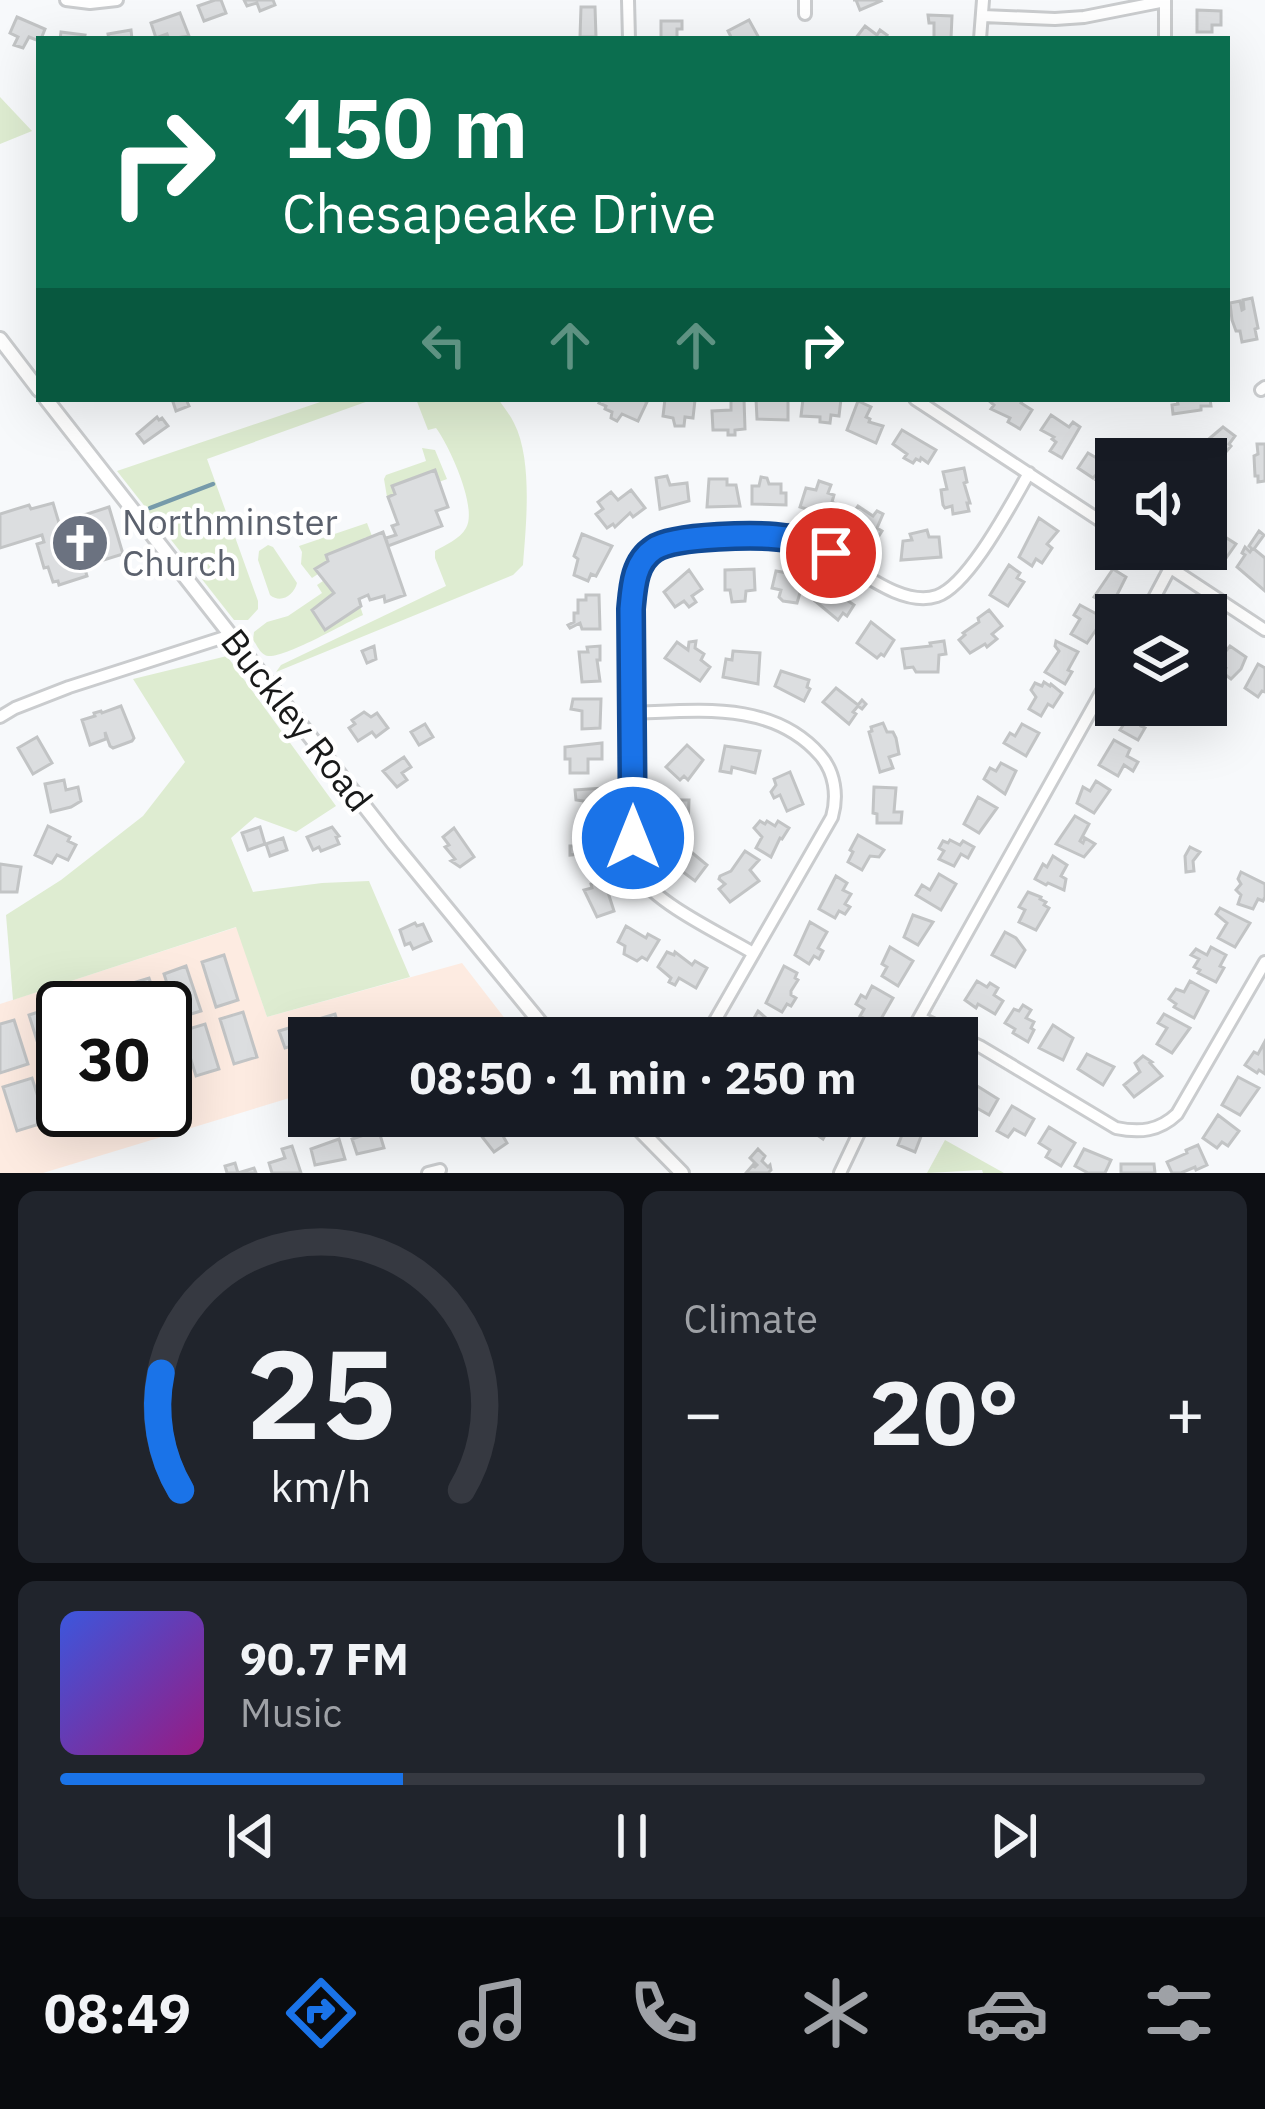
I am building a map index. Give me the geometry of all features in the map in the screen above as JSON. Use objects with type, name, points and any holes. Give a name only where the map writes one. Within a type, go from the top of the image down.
[{"type":"street","points":[[66,0],[117,0]]},
{"type":"street","points":[[628,0],[629,36]]},
{"type":"street","points":[[980,36],[983,0]]},
{"type":"street","points":[[983,16],[1084,17],[1165,0],[1165,36]]},
{"type":"street","points":[[0,339],[36,386]]},
{"type":"street","name":"Buckley Road","points":[[48,402],[394,844],[536,1017]]},
{"type":"street","points":[[920,402],[1095,518]]},
{"type":"street","points":[[753,953],[658,897],[636,866],[631,609],[634,577],[644,559],[672,541],[781,537],[831,553],[888,588],[930,598],[961,579],[1029,473]]},
{"type":"street","points":[[1173,570],[1265,630]]},
{"type":"street","points":[[0,717],[69,687],[231,635]]},
{"type":"street","points":[[921,1017],[1095,704]]},
{"type":"street","points":[[632,713],[716,711],[764,718],[793,731],[815,749],[835,784],[832,817],[717,1017]]},
{"type":"street","points":[[978,1046],[1117,1128],[1156,1129],[1177,1114],[1265,962]]},
{"type":"street","points":[[651,1137],[682,1173]]},
{"type":"street","points":[[840,1173],[857,1137]]},
{"type":"shaded area","points":[[237,927],[267,1017],[462,963],[504,1017],[288,1017],[288,1098],[192,1128],[192,981],[71,981]]},
{"type":"shaded area","points":[[36,992],[36,1137],[161,1137],[43,1173],[0,1173],[0,1004]]},
{"type":"green space","points":[[0,97],[32,131],[0,144]]},
{"type":"green space","points":[[320,402],[366,402],[207,459],[258,601],[258,609],[248,620],[234,620],[117,471]]},
{"type":"green space","points":[[417,402],[500,402],[509,414],[520,438],[526,474],[523,565],[513,575],[276,672],[281,665],[446,586],[435,551],[466,528],[468,506],[448,448],[436,428],[428,430]]},
{"type":"green space","points":[[422,448],[435,450],[447,479],[439,482],[434,471],[393,485],[395,494],[387,497],[386,475],[426,461]]},
{"type":"green space","points":[[367,523],[372,536],[326,555],[328,561],[315,569],[318,574],[312,578],[301,564],[299,546]]},
{"type":"green space","points":[[268,545],[297,583],[283,598],[270,595],[258,560],[259,551]]},
{"type":"green space","points":[[323,581],[334,593],[312,610],[324,629],[360,606],[363,615],[283,653],[263,654],[253,640],[254,632],[322,593],[317,585]]},
{"type":"green space","points":[[227,656],[336,806],[296,832],[255,817],[231,838],[253,892],[369,881],[410,977],[267,1017],[236,927],[71,981],[36,981],[36,992],[13,1000],[6,915],[61,880],[143,816],[185,762],[133,679]]},
{"type":"green space","points":[[945,1140],[1004,1173],[927,1173]]},
{"type":"building","points":[[221,0],[226,13],[204,21],[198,6]]},
{"type":"building","points":[[244,0],[273,0],[275,5],[260,11],[257,3],[247,6]]},
{"type":"building","points":[[856,0],[880,0],[881,1],[860,10]]},
{"type":"building","points":[[581,7],[595,7],[596,36],[580,36]]},
{"type":"building","points":[[1197,10],[1221,11],[1221,25],[1212,25],[1212,32],[1197,32]]},
{"type":"building","points":[[180,13],[189,36],[155,36],[151,23]]},
{"type":"building","points":[[928,15],[952,16],[951,36],[934,36],[934,23],[929,23]]},
{"type":"building","points":[[17,17],[45,29],[36,40],[29,37],[23,48],[14,45],[18,37],[10,33]]},
{"type":"building","points":[[749,20],[758,36],[730,36],[728,31]]},
{"type":"building","points":[[661,21],[682,21],[677,36],[661,36]]},
{"type":"building","points":[[865,26],[877,35],[880,30],[887,35],[886,36],[857,36]]},
{"type":"building","points":[[131,30],[132,36],[108,36]]},
{"type":"building","points":[[1252,298],[1257,339],[1242,342],[1230,303],[1240,301],[1242,310],[1243,300]]},
{"type":"building","points":[[173,402],[187,402],[189,406],[176,411]]},
{"type":"building","points":[[647,402],[638,421],[622,414],[617,421],[599,403]]},
{"type":"building","points":[[665,402],[695,402],[693,418],[685,417],[684,426],[675,426],[673,418],[663,416]]},
{"type":"building","points":[[731,402],[744,402],[745,429],[735,430],[735,435],[713,430],[712,411],[731,410]]},
{"type":"building","points":[[756,402],[788,402],[788,420],[757,419]]},
{"type":"building","points":[[803,402],[841,402],[839,416],[831,415],[830,423],[801,416]]},
{"type":"building","points":[[858,402],[871,407],[866,417],[869,422],[883,426],[876,443],[847,430]]},
{"type":"building","points":[[990,402],[1022,402],[1032,410],[1020,429],[991,409]]},
{"type":"building","points":[[1210,402],[1211,406],[1173,414],[1172,405]]},
{"type":"building","points":[[1051,415],[1069,427],[1073,422],[1080,427],[1062,458],[1050,451],[1054,437],[1041,430]]},
{"type":"building","points":[[157,417],[168,426],[144,443],[137,434]]},
{"type":"building","points":[[1223,427],[1235,436],[1227,451],[1227,438],[1210,438]]},
{"type":"building","points":[[902,430],[936,450],[928,463],[904,458],[907,454],[893,444]]},
{"type":"building","points":[[1257,444],[1265,444],[1265,481],[1258,482],[1254,456]]},
{"type":"building","points":[[1088,453],[1095,457],[1093,478],[1078,468]]},
{"type":"building","points":[[964,468],[969,511],[953,514],[952,506],[943,505],[941,490],[947,489],[943,472]]},
{"type":"building","points":[[435,470],[448,507],[436,511],[442,526],[388,546],[386,538],[396,535],[392,526],[398,524],[388,497],[395,494],[392,486]]},
{"type":"building","points":[[667,476],[670,485],[687,483],[689,501],[660,509],[656,478]]},
{"type":"building","points":[[761,477],[769,484],[781,484],[786,505],[752,504],[752,486],[759,486]]},
{"type":"building","points":[[709,479],[727,479],[727,485],[736,485],[740,506],[707,507]]},
{"type":"building","points":[[819,481],[831,485],[828,493],[834,495],[836,504],[832,517],[800,507],[806,488],[816,490]]},
{"type":"building","points":[[631,490],[645,508],[607,528],[596,514],[603,509],[598,502],[611,492],[618,500]]},
{"type":"building","name":"Northminster Church","points":[[53,503],[59,523],[109,507],[123,554],[84,566],[87,576],[59,585],[48,567],[44,568],[37,544],[44,542],[42,535],[0,548],[0,514]]},
{"type":"building","points":[[858,506],[873,516],[877,511],[883,514],[877,528],[882,531],[875,542],[847,522]]},
{"type":"building","points":[[1039,518],[1058,531],[1047,544],[1052,548],[1042,563],[1036,559],[1032,566],[1019,557]]},
{"type":"building","points":[[927,530],[929,537],[939,537],[941,557],[901,560],[903,541]]},
{"type":"building","points":[[1259,531],[1264,535],[1254,549],[1265,558],[1265,591],[1237,567],[1245,547],[1250,552]]},
{"type":"building","points":[[383,532],[405,595],[385,602],[384,596],[370,600],[368,595],[359,599],[361,606],[325,630],[312,610],[334,593],[315,569],[328,561],[326,555]]},
{"type":"building","points":[[582,534],[612,546],[596,576],[591,574],[588,581],[574,575],[578,559],[574,556]]},
{"type":"building","points":[[1009,565],[1024,582],[1008,606],[990,595]]},
{"type":"building","points":[[754,569],[755,590],[746,591],[745,601],[732,602],[730,590],[725,590],[725,570]]},
{"type":"building","points":[[689,570],[702,589],[692,596],[696,602],[689,607],[684,601],[675,607],[664,592]]},
{"type":"building","points":[[1112,570],[1126,577],[1118,594],[1096,594]]},
{"type":"building","points":[[776,571],[805,576],[797,603],[783,601],[781,590],[772,588]]},
{"type":"building","points":[[826,586],[854,605],[847,616],[843,613],[838,620],[815,601]]},
{"type":"building","points":[[586,595],[599,595],[600,629],[568,625],[578,613],[578,600],[586,600]]},
{"type":"building","points":[[1080,605],[1095,613],[1095,631],[1087,643],[1071,634],[1080,619],[1074,615]]},
{"type":"building","points":[[989,610],[1002,626],[992,634],[997,639],[970,653],[959,640]]},
{"type":"building","points":[[871,622],[894,640],[884,656],[877,658],[857,643]]},
{"type":"building","points":[[696,641],[695,648],[704,654],[701,660],[710,667],[700,681],[665,658],[677,642],[688,650],[689,642]]},
{"type":"building","points":[[944,641],[946,654],[939,655],[938,672],[905,668],[902,649]]},
{"type":"building","points":[[1056,641],[1078,652],[1065,684],[1045,672],[1059,651]]},
{"type":"building","points":[[374,646],[376,659],[367,663],[362,651]]},
{"type":"building","points":[[600,646],[600,681],[582,682],[579,652]]},
{"type":"building","points":[[1230,646],[1246,657],[1231,679],[1227,676]]},
{"type":"building","points":[[733,651],[760,653],[758,684],[723,677],[726,659],[732,660]]},
{"type":"building","points":[[1258,664],[1265,668],[1265,692],[1258,697],[1245,688]]},
{"type":"building","points":[[781,671],[809,680],[804,701],[775,686]]},
{"type":"building","points":[[1044,682],[1062,693],[1041,716],[1029,709],[1036,697],[1031,690],[1035,683],[1042,686]]},
{"type":"building","points":[[836,688],[858,705],[862,700],[866,704],[862,709],[858,706],[849,724],[823,702]]},
{"type":"building","points":[[573,699],[601,699],[600,728],[582,729],[582,711],[571,709]]},
{"type":"building","points":[[121,706],[132,741],[113,748],[105,732],[106,739],[90,745],[82,720]]},
{"type":"building","points":[[364,712],[371,717],[377,713],[388,728],[358,741],[349,728]]},
{"type":"building","points":[[883,723],[887,732],[893,732],[899,754],[889,757],[893,768],[880,772],[869,732]]},
{"type":"building","points":[[425,724],[433,737],[419,745],[411,732]]},
{"type":"building","points":[[1022,724],[1039,733],[1026,756],[1004,743]]},
{"type":"building","points":[[1123,726],[1145,728],[1138,740],[1120,730]]},
{"type":"building","points":[[37,737],[52,763],[33,774],[18,748]]},
{"type":"building","points":[[1114,740],[1130,749],[1127,756],[1138,762],[1133,771],[1124,765],[1118,776],[1099,765]]},
{"type":"building","points":[[602,743],[602,759],[588,759],[588,773],[570,773],[565,747]]},
{"type":"building","points":[[687,745],[703,760],[688,780],[684,776],[680,780],[666,767]]},
{"type":"building","points":[[725,746],[760,751],[755,773],[732,767],[731,773],[720,771]]},
{"type":"building","points":[[404,757],[411,767],[402,773],[407,780],[397,787],[383,771]]},
{"type":"building","points":[[1001,763],[1016,771],[1005,794],[984,779],[990,768],[996,771]]},
{"type":"building","points":[[790,772],[803,804],[787,811],[780,795],[774,798],[771,792],[774,779]]},
{"type":"building","points":[[64,780],[66,790],[78,787],[81,801],[51,812],[45,784]]},
{"type":"building","points":[[1096,781],[1110,790],[1094,813],[1077,803],[1083,787],[1090,791]]},
{"type":"building","points":[[874,787],[896,788],[894,812],[902,812],[901,823],[877,823]]},
{"type":"building","points":[[603,788],[602,818],[584,819],[584,801],[576,800],[575,790]]},
{"type":"building","points":[[978,797],[997,808],[979,833],[964,824]]},
{"type":"building","points":[[667,800],[689,800],[688,829],[667,829]]},
{"type":"building","points":[[1075,816],[1089,824],[1080,841],[1085,838],[1095,844],[1084,857],[1056,844]]},
{"type":"building","points":[[760,821],[775,826],[778,821],[789,828],[771,857],[756,848],[762,837],[754,828]]},
{"type":"building","points":[[48,826],[76,845],[68,860],[57,855],[52,863],[35,855]]},
{"type":"building","points":[[260,827],[265,844],[248,850],[242,833]]},
{"type":"building","points":[[332,827],[339,844],[313,850],[307,837]]},
{"type":"building","points":[[454,828],[474,857],[460,867],[451,861],[455,859],[443,837]]},
{"type":"building","points":[[589,830],[602,830],[603,866],[582,866],[582,854],[570,855],[575,838]]},
{"type":"building","points":[[858,835],[884,850],[879,857],[870,856],[862,870],[848,862]]},
{"type":"building","points":[[283,838],[287,850],[270,856],[266,844]]},
{"type":"building","points":[[943,841],[974,847],[968,858],[961,854],[954,866],[939,859]]},
{"type":"building","points":[[684,846],[707,865],[695,881],[671,863]]},
{"type":"building","points":[[1190,847],[1200,852],[1193,861],[1194,871],[1186,872],[1185,856]]},
{"type":"building","points":[[745,851],[759,860],[750,870],[759,881],[730,902],[719,889],[725,884],[719,879]]},
{"type":"building","points":[[1053,856],[1067,865],[1061,876],[1066,879],[1064,890],[1035,879]]},
{"type":"building","points":[[0,864],[21,867],[17,892],[0,892]]},
{"type":"building","points":[[1241,872],[1265,884],[1265,897],[1253,909],[1238,904]]},
{"type":"building","points":[[939,874],[956,884],[941,910],[916,895],[922,885],[930,890]]},
{"type":"building","points":[[836,876],[847,883],[843,890],[851,894],[845,904],[850,907],[835,918],[819,909]]},
{"type":"building","points":[[604,880],[614,911],[597,917],[584,890]]},
{"type":"building","points":[[1028,892],[1041,897],[1049,908],[1036,930],[1019,922],[1025,910],[1019,907]]},
{"type":"building","points":[[1220,908],[1250,923],[1235,947],[1218,938],[1227,923],[1216,914]]},
{"type":"building","points":[[913,915],[933,922],[918,945],[904,937]]},
{"type":"building","points":[[810,922],[827,932],[818,948],[823,951],[819,959],[814,956],[809,964],[795,955]]},
{"type":"building","points":[[423,924],[431,941],[413,949],[410,943],[405,945],[400,930]]},
{"type":"building","points":[[626,926],[659,940],[647,960],[624,954],[625,946],[618,942]]},
{"type":"building","points":[[1005,932],[1025,950],[1015,967],[992,955]]},
{"type":"building","points":[[890,947],[913,961],[898,986],[882,976]]},
{"type":"building","points":[[1211,947],[1226,955],[1216,982],[1198,973],[1194,967],[1199,959],[1191,955],[1196,949],[1207,955]]},
{"type":"building","points":[[667,952],[707,968],[696,988],[679,978],[675,985],[669,982],[671,978],[658,967]]},
{"type":"building","points":[[224,955],[238,1000],[216,1007],[202,962]]},
{"type":"building","points":[[186,966],[191,981],[166,981],[164,974]]},
{"type":"building","points":[[784,966],[797,973],[798,980],[791,991],[796,998],[782,1012],[766,1003]]},
{"type":"building","points":[[977,981],[998,988],[994,995],[1003,1001],[995,1014],[965,1000]]},
{"type":"building","points":[[1190,981],[1208,991],[1194,1018],[1169,999],[1176,989],[1184,992]]},
{"type":"building","points":[[192,984],[201,1011],[192,1014]]},
{"type":"building","points":[[872,986],[893,998],[882,1017],[862,1017],[864,1009],[856,1004],[861,995],[866,998]]},
{"type":"building","points":[[1023,1005],[1031,1010],[1026,1018],[1034,1022],[1028,1042],[1005,1023]]},
{"type":"building","points":[[243,1012],[257,1057],[234,1064],[220,1019]]},
{"type":"building","points":[[1164,1014],[1190,1028],[1172,1053],[1157,1044],[1167,1028],[1158,1023]]},
{"type":"building","points":[[14,1020],[28,1064],[0,1073],[0,1024]]},
{"type":"building","points":[[205,1024],[219,1069],[196,1076],[192,1028]]},
{"type":"building","points":[[1053,1025],[1073,1038],[1063,1060],[1039,1048]]},
{"type":"building","points":[[288,1028],[288,1047],[285,1048],[279,1031]]},
{"type":"building","points":[[1264,1043],[1265,1074],[1245,1065]]},
{"type":"building","points":[[1087,1054],[1114,1067],[1103,1085],[1078,1069]]},
{"type":"building","points":[[1143,1056],[1162,1076],[1134,1097],[1124,1085],[1140,1072],[1135,1063]]},
{"type":"building","points":[[1238,1077],[1259,1088],[1240,1115],[1222,1105]]},
{"type":"building","points":[[32,1078],[36,1125],[17,1131],[3,1087]]},
{"type":"building","points":[[978,1086],[998,1099],[989,1115],[978,1109]]},
{"type":"building","points":[[1012,1106],[1034,1119],[1025,1135],[1014,1129],[1008,1137],[997,1131]]},
{"type":"building","points":[[1218,1115],[1239,1131],[1228,1146],[1222,1142],[1217,1148],[1203,1138]]},
{"type":"building","points":[[1049,1127],[1075,1143],[1061,1166],[1046,1157],[1050,1150],[1039,1143]]},
{"type":"building","points":[[381,1137],[384,1148],[357,1154],[352,1139]]},
{"type":"building","points":[[482,1137],[504,1137],[507,1143],[494,1152]]},
{"type":"building","points":[[901,1137],[921,1137],[915,1152],[898,1145]]},
{"type":"building","points":[[339,1139],[345,1159],[315,1165],[311,1149]]},
{"type":"building","points":[[1198,1145],[1207,1165],[1172,1173],[1167,1162]]},
{"type":"building","points":[[292,1146],[301,1173],[272,1173],[269,1163],[285,1158],[282,1149]]},
{"type":"building","points":[[758,1149],[771,1170],[746,1173],[757,1165],[750,1158]]},
{"type":"building","points":[[1084,1149],[1111,1160],[1105,1173],[1088,1173],[1075,1166]]},
{"type":"building","points":[[235,1163],[238,1173],[227,1173],[225,1166]]},
{"type":"building","points":[[1121,1164],[1154,1164],[1155,1173],[1121,1173]]},
{"type":"waterway","points":[[150,508],[213,484]]},
{"type":"place","name":"Northminster Church","points":[[80,543]]},
{"type":"route","points":[[633,838],[631,609],[634,577],[644,559],[672,541],[744,536],[781,537],[831,553]]}]
